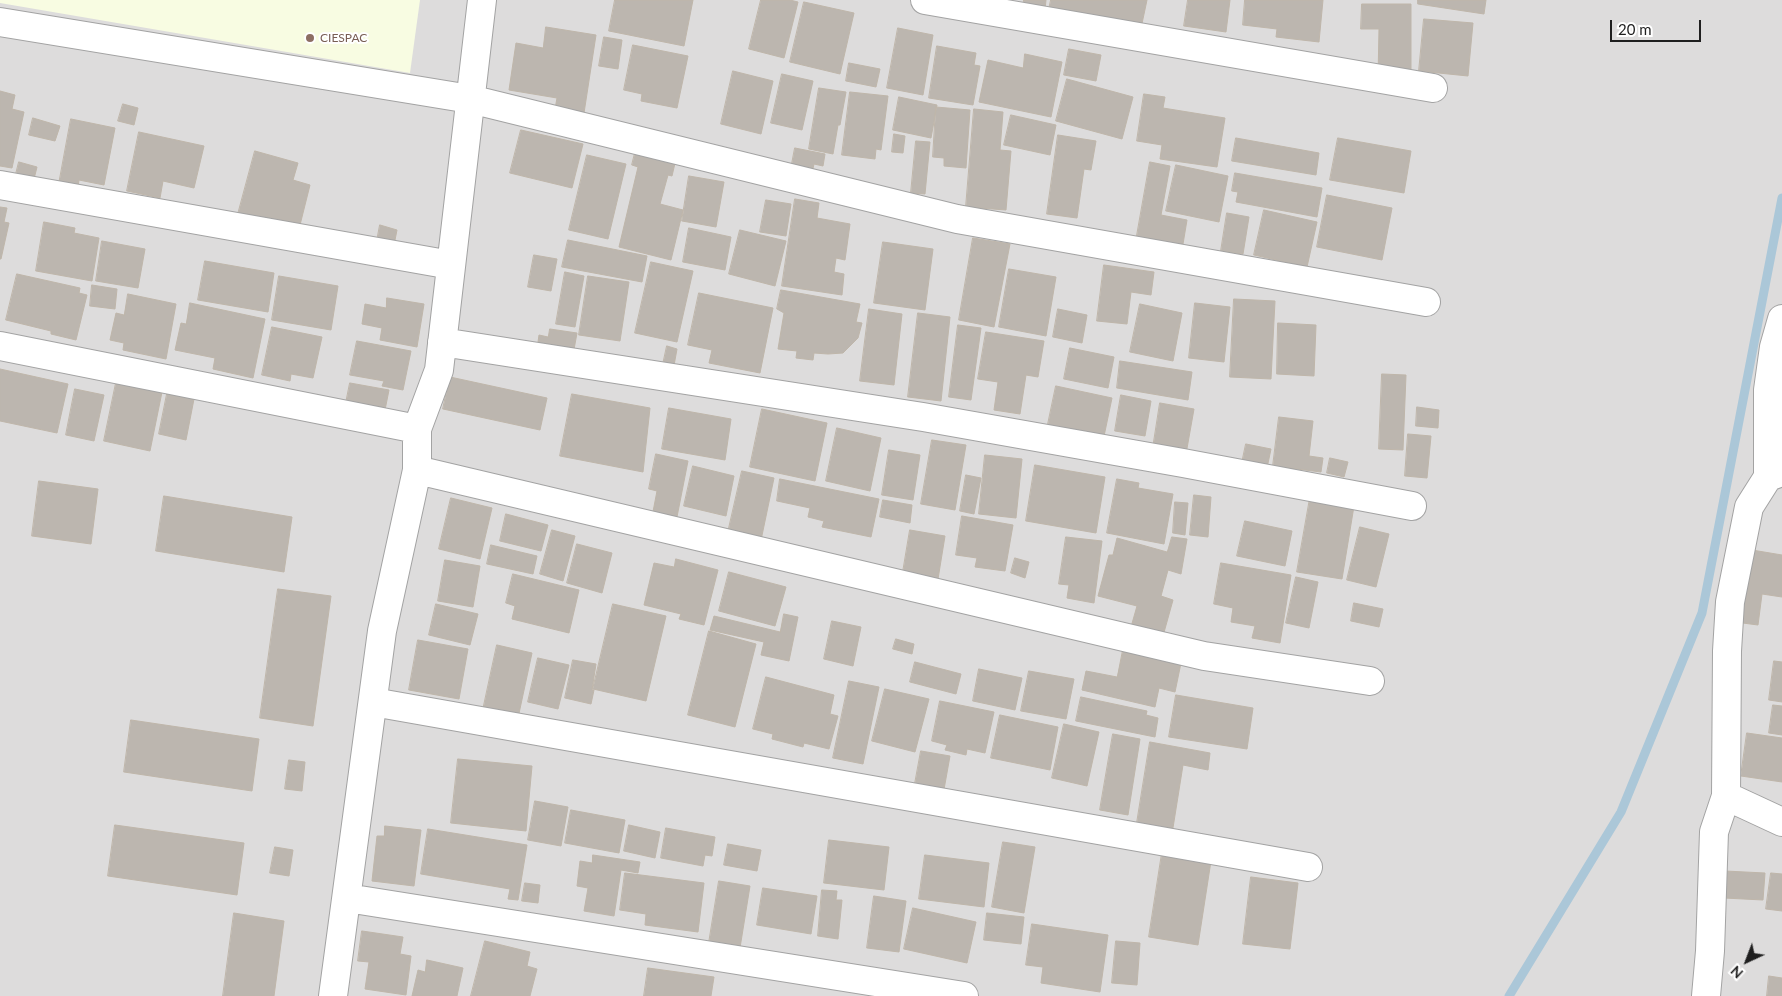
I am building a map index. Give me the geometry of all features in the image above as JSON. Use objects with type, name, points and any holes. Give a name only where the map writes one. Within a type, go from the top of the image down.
[{"type":"street","points":[[333,996],[382,631],[417,470],[417,429],[439,370],[482,0]]},
{"type":"street","points":[[925,0],[1433,88]]},
{"type":"street","points":[[0,22],[470,99],[957,219],[1426,302]]},
{"type":"street","points":[[0,185],[451,265]]},
{"type":"street","points":[[1706,996],[1710,951],[1714,832],[1726,796],[1727,651],[1730,602],[1749,506],[1775,474],[1768,390],[1774,347],[1782,319]]},
{"type":"street","points":[[442,342],[923,417],[1183,462],[1412,506]]},
{"type":"street","points":[[0,346],[417,429]]},
{"type":"street","points":[[417,470],[1204,656],[1370,681]]},
{"type":"street","points":[[373,702],[1308,867]]},
{"type":"street","points":[[1726,796],[1782,822]]},
{"type":"street","points":[[347,898],[964,996]]},
{"type":"shaded area","points":[[0,0],[1782,0],[1782,996],[0,996]]},
{"type":"shaded area","name":"CIESPAC","points":[[0,0],[420,0],[410,73],[0,3]]},
{"type":"building","points":[[615,0],[693,0],[684,46],[609,31]]},
{"type":"building","points":[[761,0],[790,0],[798,2],[784,58],[749,49]]},
{"type":"building","points":[[1024,0],[1046,0],[1045,10],[1023,7]]},
{"type":"building","points":[[1051,0],[1147,0],[1140,33],[1048,14]]},
{"type":"building","points":[[1188,0],[1230,0],[1226,32],[1184,26]]},
{"type":"building","points":[[1245,0],[1323,0],[1319,42],[1276,37],[1277,29],[1243,25]]},
{"type":"building","points":[[1418,0],[1486,0],[1484,14],[1418,4]]},
{"type":"building","points":[[804,2],[854,13],[840,74],[790,62]]},
{"type":"building","points":[[1362,4],[1411,4],[1411,78],[1378,78],[1379,29],[1361,29]]},
{"type":"building","points":[[1424,19],[1473,23],[1468,76],[1419,71]]},
{"type":"building","points":[[546,27],[596,35],[584,113],[555,109],[557,98],[509,90],[516,43],[543,48]]},
{"type":"building","points":[[898,28],[933,35],[923,95],[887,88]]},
{"type":"building","points":[[604,37],[622,40],[618,69],[599,66]]},
{"type":"building","points":[[633,45],[688,56],[677,108],[641,101],[642,94],[624,90]]},
{"type":"building","points":[[937,46],[976,53],[974,65],[980,66],[973,105],[929,98]]},
{"type":"building","points":[[1069,49],[1101,55],[1096,81],[1064,75]]},
{"type":"building","points":[[1025,54],[1062,62],[1051,117],[979,102],[988,60],[1023,68]]},
{"type":"building","points":[[849,63],[880,69],[876,87],[846,81]]},
{"type":"building","points":[[733,71],[773,81],[761,134],[721,124]]},
{"type":"building","points":[[782,74],[813,81],[802,130],[771,123]]},
{"type":"building","points":[[1067,79],[1133,97],[1122,139],[1056,121]]},
{"type":"building","points":[[819,88],[846,92],[833,154],[809,149]]},
{"type":"building","points":[[0,91],[15,95],[12,109],[24,112],[12,168],[0,166]]},
{"type":"building","points":[[850,92],[888,96],[881,150],[876,149],[875,159],[842,155]]},
{"type":"building","points":[[1144,94],[1165,97],[1163,108],[1225,118],[1217,167],[1160,159],[1162,145],[1137,141]]},
{"type":"building","points":[[899,97],[937,105],[931,138],[893,130]]},
{"type":"building","points":[[123,104],[138,108],[134,125],[118,121]]},
{"type":"building","points":[[936,107],[970,110],[966,168],[944,166],[944,158],[933,157]]},
{"type":"building","points":[[974,109],[1003,112],[1000,150],[1011,151],[1006,210],[966,207]]},
{"type":"building","points":[[1011,115],[1056,125],[1050,155],[1004,145]]},
{"type":"building","points":[[33,118],[60,126],[55,141],[29,135]]},
{"type":"building","points":[[71,119],[115,128],[104,185],[79,180],[78,187],[59,184]]},
{"type":"building","points":[[521,130],[583,144],[572,188],[510,173]]},
{"type":"building","points":[[139,132],[204,146],[194,188],[163,181],[160,198],[127,191]]},
{"type":"building","points":[[894,134],[905,136],[903,153],[892,152]]},
{"type":"building","points":[[1058,135],[1096,141],[1091,170],[1084,169],[1077,218],[1047,214]]},
{"type":"building","points":[[1236,138],[1319,153],[1316,175],[1232,161]]},
{"type":"building","points":[[1338,138],[1411,151],[1404,193],[1330,180]]},
{"type":"building","points":[[916,141],[930,142],[925,194],[911,193]]},
{"type":"building","points":[[795,148],[825,154],[823,166],[814,164],[812,173],[791,169]]},
{"type":"building","points":[[636,149],[676,159],[672,176],[668,175],[660,204],[683,210],[671,260],[619,247],[638,167],[632,165]]},
{"type":"building","points":[[255,151],[298,163],[293,180],[310,185],[300,225],[282,220],[279,230],[237,218]]},
{"type":"building","points":[[587,155],[626,164],[608,239],[569,230]]},
{"type":"building","points":[[19,162],[37,167],[33,183],[15,178]]},
{"type":"building","points":[[1150,162],[1170,166],[1161,215],[1187,220],[1182,250],[1136,241]]},
{"type":"building","points":[[1176,165],[1228,176],[1219,222],[1166,211]]},
{"type":"building","points":[[1235,173],[1322,188],[1317,217],[1236,202],[1238,192],[1232,191]]},
{"type":"building","points":[[689,176],[724,182],[716,227],[682,221]]},
{"type":"building","points":[[1327,195],[1392,208],[1382,260],[1317,247]]},
{"type":"building","points":[[795,199],[819,203],[817,218],[850,224],[845,260],[836,258],[834,272],[844,274],[842,295],[782,286]]},
{"type":"building","points":[[766,200],[791,204],[786,236],[760,232]]},
{"type":"building","points":[[0,207],[7,208],[4,222],[9,223],[1,259],[0,259]]},
{"type":"building","points":[[1264,210],[1317,222],[1307,267],[1254,255]]},
{"type":"building","points":[[1227,213],[1249,217],[1243,254],[1221,251]]},
{"type":"building","points":[[44,222],[75,228],[74,233],[99,238],[92,281],[36,271]]},
{"type":"building","points":[[380,225],[397,230],[394,245],[377,241]]},
{"type":"building","points":[[689,228],[731,237],[725,270],[683,262]]},
{"type":"building","points":[[740,230],[786,241],[775,286],[729,274]]},
{"type":"building","points":[[973,238],[1010,244],[994,327],[959,320]]},
{"type":"building","points":[[568,240],[647,256],[642,282],[562,267]]},
{"type":"building","points":[[102,241],[145,249],[138,288],[96,281]]},
{"type":"building","points":[[883,242],[933,249],[925,310],[874,303]]},
{"type":"building","points":[[534,255],[557,259],[551,291],[528,287]]},
{"type":"building","points":[[205,261],[274,273],[268,312],[198,300]]},
{"type":"building","points":[[651,262],[693,271],[677,342],[635,333]]},
{"type":"building","points":[[1104,265],[1154,272],[1151,295],[1131,292],[1127,324],[1097,321]]},
{"type":"building","points":[[1009,269],[1056,277],[1046,336],[999,327]]},
{"type":"building","points":[[565,272],[584,276],[575,327],[556,324]]},
{"type":"building","points":[[17,274],[80,288],[79,293],[87,295],[76,340],[51,334],[51,331],[6,320]]},
{"type":"building","points":[[279,276],[338,286],[331,330],[272,320]]},
{"type":"building","points":[[588,276],[629,282],[620,341],[579,335]]},
{"type":"building","points":[[92,285],[117,289],[115,309],[90,306]]},
{"type":"building","points":[[781,290],[860,304],[856,322],[862,323],[858,338],[843,353],[814,353],[813,360],[796,358],[797,351],[778,349],[784,313],[777,309]]},
{"type":"building","points":[[699,293],[773,308],[760,373],[709,363],[712,350],[688,345]]},
{"type":"building","points":[[128,294],[176,304],[166,359],[123,350],[124,343],[110,340],[116,313],[124,315]]},
{"type":"building","points":[[387,298],[424,304],[417,347],[380,340],[382,328],[362,324],[365,304],[386,308]]},
{"type":"building","points":[[1234,299],[1275,301],[1271,379],[1230,377]]},
{"type":"building","points":[[190,303],[265,319],[253,378],[213,369],[215,358],[175,350],[181,323],[186,324]]},
{"type":"building","points":[[1195,303],[1230,307],[1224,362],[1189,358]]},
{"type":"building","points":[[1140,304],[1182,313],[1173,361],[1130,352]]},
{"type":"building","points":[[869,309],[902,314],[894,385],[860,381]]},
{"type":"building","points":[[1058,309],[1087,315],[1082,343],[1053,337]]},
{"type":"building","points":[[918,313],[950,317],[941,401],[908,397]]},
{"type":"building","points":[[1278,323],[1316,325],[1314,376],[1277,374]]},
{"type":"building","points":[[958,325],[981,328],[971,400],[949,397]]},
{"type":"building","points":[[272,327],[322,337],[313,378],[291,374],[290,381],[262,375]]},
{"type":"building","points":[[550,329],[577,333],[573,355],[537,349],[539,335],[548,337]]},
{"type":"building","points":[[986,332],[1044,341],[1038,377],[1026,375],[1020,414],[994,410],[998,382],[978,379]]},
{"type":"building","points":[[357,341],[411,351],[403,390],[382,386],[384,381],[350,375]]},
{"type":"building","points":[[667,346],[677,349],[673,371],[662,369]]},
{"type":"building","points":[[1070,348],[1114,357],[1108,388],[1064,379]]},
{"type":"building","points":[[1120,361],[1192,372],[1188,400],[1117,388]]},
{"type":"building","points":[[0,369],[68,384],[57,433],[0,421]]},
{"type":"building","points":[[1382,374],[1406,375],[1403,450],[1379,449]]},
{"type":"building","points":[[450,377],[547,398],[540,430],[443,409]]},
{"type":"building","points":[[116,383],[162,392],[150,451],[104,441]]},
{"type":"building","points":[[350,383],[389,390],[385,410],[346,403]]},
{"type":"building","points":[[1056,386],[1112,398],[1103,441],[1047,429]]},
{"type":"building","points":[[75,389],[104,395],[94,441],[66,435]]},
{"type":"building","points":[[167,394],[194,399],[186,440],[159,434]]},
{"type":"building","points":[[572,394],[650,408],[643,472],[560,456]]},
{"type":"building","points":[[1121,395],[1151,401],[1145,436],[1115,431]]},
{"type":"building","points":[[1160,403],[1194,409],[1186,454],[1153,448]]},
{"type":"building","points":[[1417,407],[1439,410],[1438,428],[1416,426]]},
{"type":"building","points":[[669,408],[731,419],[725,460],[662,449]]},
{"type":"building","points":[[762,409],[827,423],[815,481],[750,467]]},
{"type":"building","points":[[1279,417],[1313,421],[1309,456],[1323,458],[1321,472],[1273,466]]},
{"type":"building","points":[[837,428],[881,438],[870,491],[826,481]]},
{"type":"building","points":[[1408,434],[1431,436],[1427,478],[1405,476]]},
{"type":"building","points":[[932,440],[966,445],[955,510],[921,504]]},
{"type":"building","points":[[1246,444],[1271,449],[1267,468],[1242,463]]},
{"type":"building","points":[[889,450],[920,455],[913,500],[882,495]]},
{"type":"building","points":[[656,454],[688,461],[675,527],[651,522],[657,491],[649,489]]},
{"type":"building","points":[[985,455],[1022,459],[1016,518],[979,514]]},
{"type":"building","points":[[1330,458],[1348,462],[1344,477],[1327,473]]},
{"type":"building","points":[[1035,465],[1105,477],[1096,533],[1026,521]]},
{"type":"building","points":[[693,466],[734,476],[726,516],[684,506]]},
{"type":"building","points":[[742,471],[774,478],[760,545],[727,537]]},
{"type":"building","points":[[966,475],[981,478],[974,514],[960,511]]},
{"type":"building","points":[[780,479],[879,499],[871,537],[822,527],[824,521],[808,517],[810,508],[777,501]]},
{"type":"building","points":[[1117,479],[1139,483],[1138,488],[1173,494],[1164,544],[1107,533]]},
{"type":"building","points":[[39,481],[98,489],[91,544],[32,536]]},
{"type":"building","points":[[1194,495],[1211,497],[1208,537],[1190,535]]},
{"type":"building","points":[[164,496],[292,517],[284,572],[156,551]]},
{"type":"building","points":[[451,498],[492,508],[480,559],[439,549]]},
{"type":"building","points":[[1310,498],[1354,506],[1342,579],[1297,572]]},
{"type":"building","points":[[883,500],[912,505],[910,523],[880,517]]},
{"type":"building","points":[[1175,502],[1188,503],[1185,535],[1173,533]]},
{"type":"building","points":[[506,514],[548,525],[541,551],[500,541]]},
{"type":"building","points":[[962,516],[1013,525],[1005,571],[975,567],[977,558],[956,555]]},
{"type":"building","points":[[1245,521],[1292,531],[1285,566],[1237,556]]},
{"type":"building","points":[[1360,527],[1389,534],[1376,587],[1347,580]]},
{"type":"building","points":[[552,530],[575,536],[563,581],[540,574]]},
{"type":"building","points":[[910,530],[945,536],[938,579],[903,572]]},
{"type":"building","points":[[1066,537],[1102,541],[1094,603],[1067,598],[1069,585],[1059,584]]},
{"type":"building","points":[[1172,537],[1187,539],[1181,574],[1168,570],[1161,596],[1173,600],[1163,636],[1131,627],[1137,606],[1098,596],[1109,555],[1113,555],[1117,538],[1167,552]]},
{"type":"building","points":[[577,544],[612,553],[602,593],[567,583]]},
{"type":"building","points":[[491,545],[537,556],[533,574],[487,564]]},
{"type":"building","points":[[1746,549],[1782,555],[1782,597],[1762,594],[1758,625],[1735,622]]},
{"type":"building","points":[[1015,558],[1029,562],[1025,578],[1011,573]]},
{"type":"building","points":[[676,559],[718,570],[704,625],[679,619],[681,614],[644,605],[654,563],[674,567]]},
{"type":"building","points":[[445,560],[480,566],[473,607],[438,601]]},
{"type":"building","points":[[1221,563],[1291,575],[1280,643],[1252,638],[1255,626],[1231,622],[1233,608],[1214,604]]},
{"type":"building","points":[[729,572],[786,587],[775,626],[719,611]]},
{"type":"building","points":[[513,574],[579,590],[569,633],[512,619],[515,606],[506,603]]},
{"type":"building","points":[[1296,577],[1318,582],[1309,628],[1286,623]]},
{"type":"building","points":[[278,589],[331,596],[313,726],[260,718]]},
{"type":"building","points":[[1354,603],[1383,609],[1379,627],[1351,621]]},
{"type":"building","points":[[436,604],[478,614],[470,645],[429,635]]},
{"type":"building","points":[[613,604],[666,616],[646,701],[593,689]]},
{"type":"building","points":[[784,614],[798,617],[789,661],[761,655],[764,642],[710,630],[714,616],[780,632]]},
{"type":"building","points":[[832,621],[861,627],[853,666],[824,659]]},
{"type":"building","points":[[709,631],[756,644],[735,727],[688,715]]},
{"type":"building","points":[[896,639],[914,644],[912,654],[893,649]]},
{"type":"building","points":[[418,640],[468,649],[459,699],[409,690]]},
{"type":"building","points":[[497,645],[532,653],[518,718],[483,710]]},
{"type":"building","points":[[1123,650],[1181,663],[1175,692],[1159,688],[1155,707],[1082,690],[1086,671],[1117,677]]},
{"type":"building","points":[[538,658],[569,665],[558,709],[528,702]]},
{"type":"building","points":[[573,660],[596,664],[591,704],[565,698]]},
{"type":"building","points":[[1774,661],[1782,662],[1782,702],[1769,700]]},
{"type":"building","points":[[915,662],[961,674],[956,694],[910,682]]},
{"type":"building","points":[[979,669],[1022,678],[1015,710],[973,701]]},
{"type":"building","points":[[1029,671],[1074,679],[1066,719],[1021,711]]},
{"type":"building","points":[[766,677],[834,695],[830,714],[838,716],[829,749],[804,743],[803,747],[772,739],[773,734],[753,729]]},
{"type":"building","points":[[849,681],[879,687],[863,764],[833,758]]},
{"type":"building","points":[[885,689],[929,699],[915,752],[872,741]]},
{"type":"building","points":[[1176,695],[1253,708],[1247,749],[1169,737]]},
{"type":"building","points":[[1081,697],[1147,711],[1146,715],[1158,718],[1155,737],[1076,721]]},
{"type":"building","points":[[940,701],[994,712],[985,753],[967,749],[966,755],[945,750],[947,745],[932,741]]},
{"type":"building","points":[[1773,705],[1782,706],[1782,735],[1769,733]]},
{"type":"building","points":[[1000,715],[1058,727],[1050,770],[991,758]]},
{"type":"building","points":[[131,720],[259,739],[252,791],[124,772]]},
{"type":"building","points":[[1064,724],[1099,732],[1087,786],[1052,778]]},
{"type":"building","points":[[1747,733],[1782,738],[1782,782],[1741,776]]},
{"type":"building","points":[[1113,734],[1140,739],[1128,815],[1100,810]]},
{"type":"building","points":[[1150,742],[1210,753],[1208,770],[1183,765],[1172,834],[1136,829]]},
{"type":"building","points":[[921,751],[950,756],[943,795],[914,789]]},
{"type":"building","points":[[458,759],[532,766],[526,831],[451,823]]},
{"type":"building","points":[[289,760],[305,762],[302,791],[285,789]]},
{"type":"building","points":[[535,801],[568,807],[561,846],[528,840]]},
{"type":"building","points":[[571,810],[625,820],[619,853],[565,843]]},
{"type":"building","points":[[115,825],[244,843],[237,895],[108,876]]},
{"type":"building","points":[[629,825],[660,832],[655,858],[624,851]]},
{"type":"building","points":[[385,826],[421,830],[414,886],[372,881],[377,836],[384,836]]},
{"type":"building","points":[[666,828],[715,837],[712,856],[705,855],[703,866],[661,858]]},
{"type":"building","points":[[428,829],[527,845],[518,900],[508,899],[510,889],[421,874]]},
{"type":"building","points":[[829,840],[889,847],[884,890],[824,883]]},
{"type":"building","points":[[1003,842],[1035,847],[1024,913],[992,907]]},
{"type":"building","points":[[728,844],[761,850],[757,871],[724,865]]},
{"type":"building","points":[[275,847],[293,850],[289,876],[270,873]]},
{"type":"building","points":[[1162,853],[1211,861],[1198,945],[1149,937]]},
{"type":"building","points":[[593,855],[640,862],[638,873],[621,870],[614,916],[584,911],[588,888],[577,886],[580,861],[592,863]]},
{"type":"building","points":[[925,855],[989,863],[984,907],[919,899]]},
{"type":"building","points":[[1725,871],[1765,873],[1763,900],[1724,898]]},
{"type":"building","points":[[625,873],[704,883],[698,932],[645,925],[646,914],[620,910]]},
{"type":"building","points":[[1771,873],[1782,874],[1782,911],[1766,909]]},
{"type":"building","points":[[1251,877],[1298,883],[1290,949],[1243,944]]},
{"type":"building","points":[[719,881],[750,886],[739,954],[708,949]]},
{"type":"building","points":[[525,883],[540,885],[538,903],[522,901]]},
{"type":"building","points":[[763,888],[817,896],[811,934],[757,925]]},
{"type":"building","points":[[822,890],[837,891],[836,900],[842,900],[838,939],[818,936]]},
{"type":"building","points":[[874,896],[906,901],[899,952],[867,948]]},
{"type":"building","points":[[913,908],[976,922],[967,963],[904,949]]},
{"type":"building","points":[[234,913],[284,921],[274,996],[223,996]]},
{"type":"building","points":[[987,913],[1024,917],[1021,944],[984,940]]},
{"type":"building","points":[[1032,924],[1108,935],[1100,992],[1041,983],[1043,967],[1026,965]]},
{"type":"building","points":[[362,931],[403,937],[400,954],[411,956],[406,995],[365,989],[369,962],[358,961]]},
{"type":"building","points":[[485,941],[530,952],[527,966],[537,969],[530,996],[471,996]]},
{"type":"building","points":[[1116,941],[1140,943],[1137,985],[1112,983]]},
{"type":"building","points":[[427,960],[463,968],[457,996],[412,996],[418,970],[425,972]]},
{"type":"building","points":[[648,968],[714,977],[711,996],[644,996]]},
{"type":"building","points":[[1769,976],[1782,978],[1782,996],[1767,996]]},
{"type":"waterway","points":[[1509,996],[1621,812],[1702,613],[1782,198]]},
{"type":"place","name":"CIESPAC","points":[[310,38]]}]
